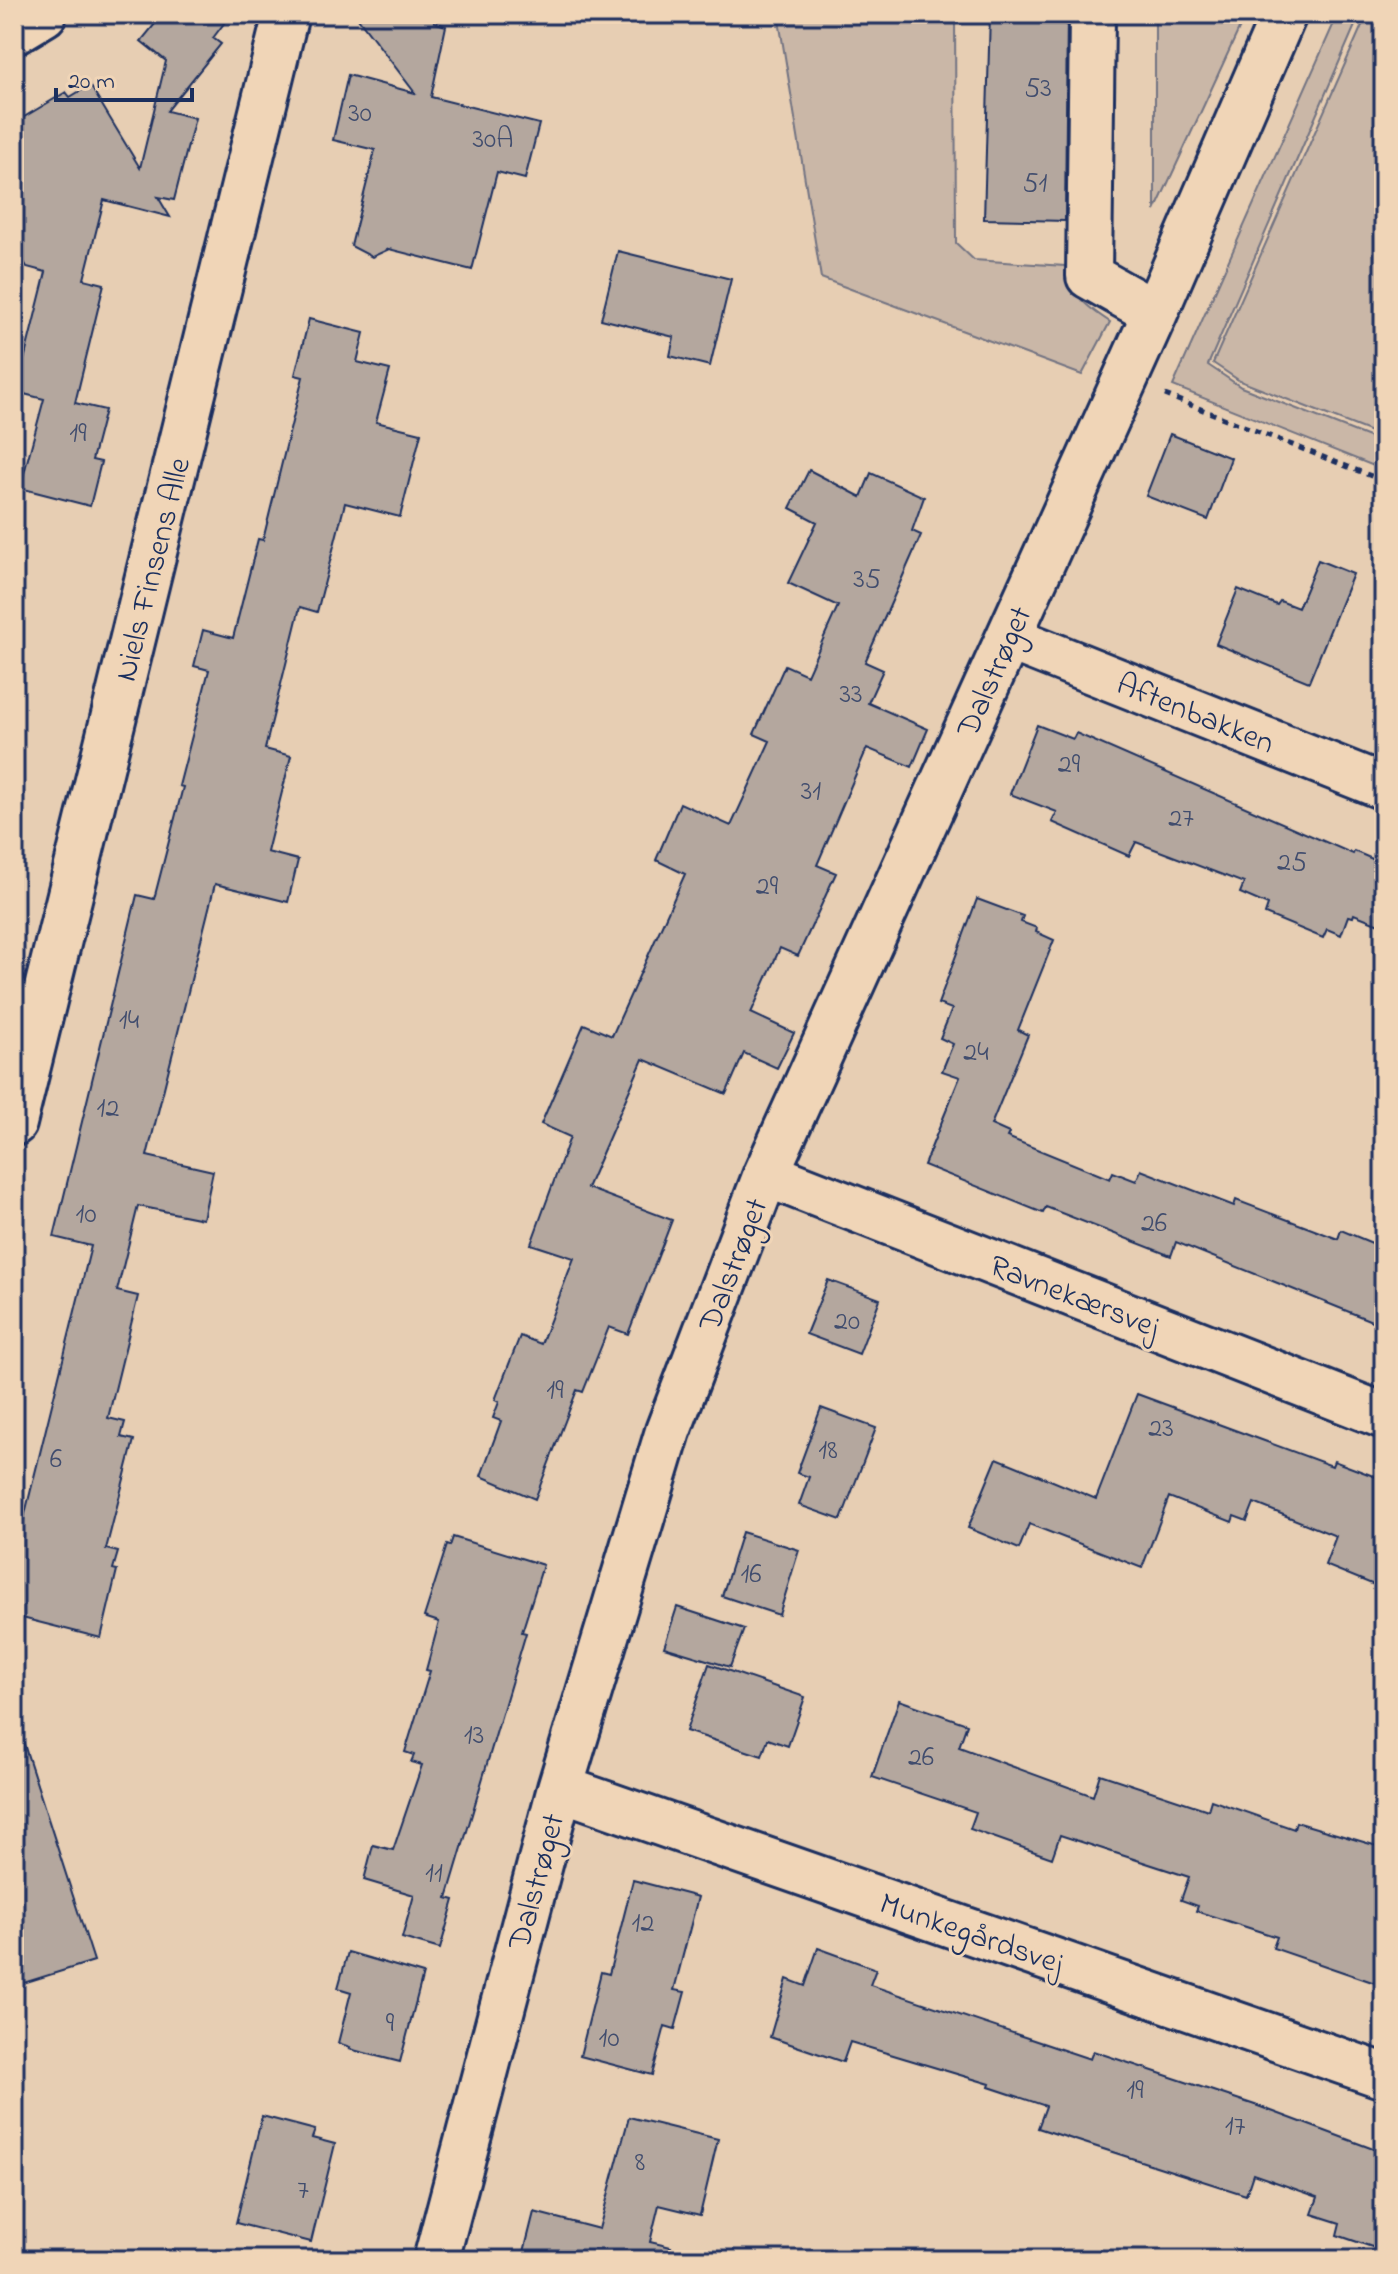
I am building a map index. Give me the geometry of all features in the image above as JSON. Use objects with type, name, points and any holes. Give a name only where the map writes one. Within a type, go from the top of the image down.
[{"type":"street","points":[[14,32],[44,14]]},
{"type":"street","name":"Niels Finsens Alle","points":[[14,1123],[286,14]]},
{"type":"street","points":[[1092,14],[1089,276],[1155,313]]},
{"type":"street","name":"Dalstrøget","points":[[436,2260],[560,1788],[668,1431],[766,1174],[1155,313],[1284,14]]},
{"type":"street","name":"Aftenbakken","points":[[1009,638],[1384,787]]},
{"type":"street","name":"Ravnekærsvej","points":[[766,1174],[1384,1416]]},
{"type":"street","name":"Munkegårdsvej","points":[[560,1788],[1384,2076]]},
{"type":"path","points":[[1124,379],[1384,481]]},
{"type":"shaded area","points":[[778,14],[955,14],[956,243],[974,260],[1065,266],[1081,299],[1110,322],[1082,375],[821,278]]},
{"type":"shaded area","points":[[1155,14],[1246,14],[1155,211]]},
{"type":"shaded area","points":[[1338,14],[1360,14],[1208,365],[1241,387],[1384,443],[1384,470],[1173,386]]},
{"type":"shaded area","points":[[1367,14],[1384,14],[1384,437],[1240,381],[1213,363]]},
{"type":"building","points":[[163,14],[231,14],[213,38],[221,44],[167,111],[195,118],[174,200],[158,197],[170,217],[104,200],[84,279],[104,284],[75,403],[105,410],[92,460],[101,462],[90,506],[20,488],[44,399],[16,392],[46,272],[27,267],[14,246],[14,123],[66,92],[70,97],[90,85],[140,168],[166,61],[141,41]]},
{"type":"building","points":[[355,14],[436,14],[434,22],[446,26],[431,97],[539,124],[525,179],[497,172],[472,270],[389,249],[372,257],[351,246],[375,150],[333,140],[348,75],[415,93]]},
{"type":"building","points":[[990,14],[1067,14],[1065,221],[984,219]]},
{"type":"building","points":[[618,251],[731,279],[710,366],[670,356],[674,337],[601,319]]},
{"type":"building","points":[[309,319],[364,333],[357,362],[390,370],[376,422],[421,433],[400,517],[345,503],[317,612],[300,607],[265,749],[291,756],[267,852],[298,860],[288,902],[215,884],[147,1156],[213,1171],[203,1219],[138,1206],[117,1291],[138,1296],[108,1418],[125,1422],[121,1437],[134,1440],[106,1549],[118,1552],[113,1569],[117,1570],[101,1638],[14,1616],[14,1524],[22,1526],[91,1246],[54,1237],[137,895],[154,899],[183,787],[179,786],[209,670],[194,666],[203,630],[233,638],[258,539],[263,540],[303,377],[295,375]]},
{"type":"building","points":[[1170,434],[1231,458],[1208,520],[1146,496]]},
{"type":"building","points":[[809,470],[861,497],[871,473],[924,497],[912,531],[921,535],[865,662],[883,670],[868,703],[928,729],[912,767],[867,748],[817,865],[836,873],[798,956],[780,948],[751,1013],[794,1033],[777,1068],[744,1053],[726,1094],[643,1059],[587,1188],[672,1220],[628,1334],[609,1327],[583,1392],[577,1390],[535,1499],[481,1476],[501,1421],[493,1418],[499,1402],[495,1400],[520,1336],[541,1344],[574,1258],[531,1244],[570,1137],[541,1124],[584,1024],[612,1036],[685,874],[656,860],[680,803],[731,826],[770,741],[754,734],[785,665],[807,675],[838,606],[788,583],[817,522],[790,508]]},
{"type":"building","points":[[1318,560],[1353,574],[1309,682],[1216,644],[1238,589],[1277,605],[1280,601],[1298,608]]},
{"type":"building","points":[[1037,725],[1073,739],[1076,733],[1353,854],[1354,851],[1384,864],[1384,926],[1354,914],[1353,917],[1348,916],[1341,935],[1327,929],[1323,938],[1265,914],[1268,905],[1240,893],[1244,883],[1136,842],[1129,856],[1052,822],[1057,812],[1010,794]]},
{"type":"building","points":[[977,899],[1023,916],[1021,922],[1054,940],[1018,1030],[1028,1035],[991,1125],[1009,1133],[1007,1137],[1110,1179],[1113,1172],[1136,1181],[1141,1170],[1234,1206],[1236,1200],[1338,1239],[1341,1230],[1384,1248],[1384,1326],[1176,1242],[1171,1256],[1046,1207],[1043,1213],[924,1165],[960,1077],[942,1071],[953,1044],[940,1038],[952,1009],[938,1004]]},
{"type":"building","points":[[828,1280],[880,1299],[859,1354],[806,1334]]},
{"type":"building","points":[[1137,1394],[1332,1466],[1334,1461],[1384,1480],[1384,1589],[1325,1565],[1336,1536],[1254,1503],[1247,1521],[1234,1516],[1232,1522],[1169,1497],[1142,1568],[1029,1524],[1019,1549],[968,1528],[997,1458],[1096,1499]]},
{"type":"building","points":[[821,1408],[876,1428],[841,1520],[799,1505],[809,1477],[797,1473]]},
{"type":"building","points":[[742,1532],[799,1550],[779,1615],[722,1596]]},
{"type":"building","points":[[453,1537],[543,1565],[522,1632],[526,1633],[447,1898],[454,1900],[440,1949],[402,1938],[414,1895],[364,1880],[373,1845],[393,1850],[422,1765],[411,1762],[414,1755],[405,1752],[430,1671],[426,1670],[439,1622],[424,1617],[447,1545],[450,1546]]},
{"type":"building","points":[[677,1607],[744,1629],[730,1667],[664,1647]]},
{"type":"building","points":[[709,1664],[805,1697],[788,1746],[768,1739],[762,1756],[686,1731]]},
{"type":"building","points":[[899,1700],[967,1724],[959,1747],[1093,1796],[1100,1774],[1208,1810],[1211,1800],[1294,1829],[1296,1822],[1384,1848],[1384,1986],[1273,1948],[1277,1937],[1196,1911],[1198,1906],[1181,1900],[1189,1877],[1060,1835],[1052,1858],[970,1829],[976,1812],[872,1777]]},
{"type":"building","points":[[22,1738],[94,1961],[14,1986],[14,1739]]},
{"type":"building","points":[[633,1880],[698,1897],[674,1990],[685,1992],[675,2029],[665,2026],[652,2075],[580,2056],[601,1972],[609,1974]]},
{"type":"building","points":[[818,1948],[876,1969],[870,1985],[1090,2059],[1093,2051],[1258,2106],[1384,2153],[1384,2251],[1337,2235],[1340,2223],[1312,2214],[1318,2197],[1253,2174],[1246,2195],[1038,2128],[1046,2106],[989,2087],[990,2084],[850,2042],[843,2062],[770,2037],[787,1979],[805,1986]]},
{"type":"building","points":[[348,1952],[423,1974],[400,2062],[349,2049],[338,2043],[351,1992],[338,1988]]},
{"type":"building","points":[[262,2116],[315,2130],[312,2138],[335,2144],[311,2242],[236,2223]]},
{"type":"building","points":[[629,2117],[718,2139],[700,2215],[659,2205],[650,2242],[671,2247],[669,2260],[522,2260],[534,2212],[599,2229]]}]
